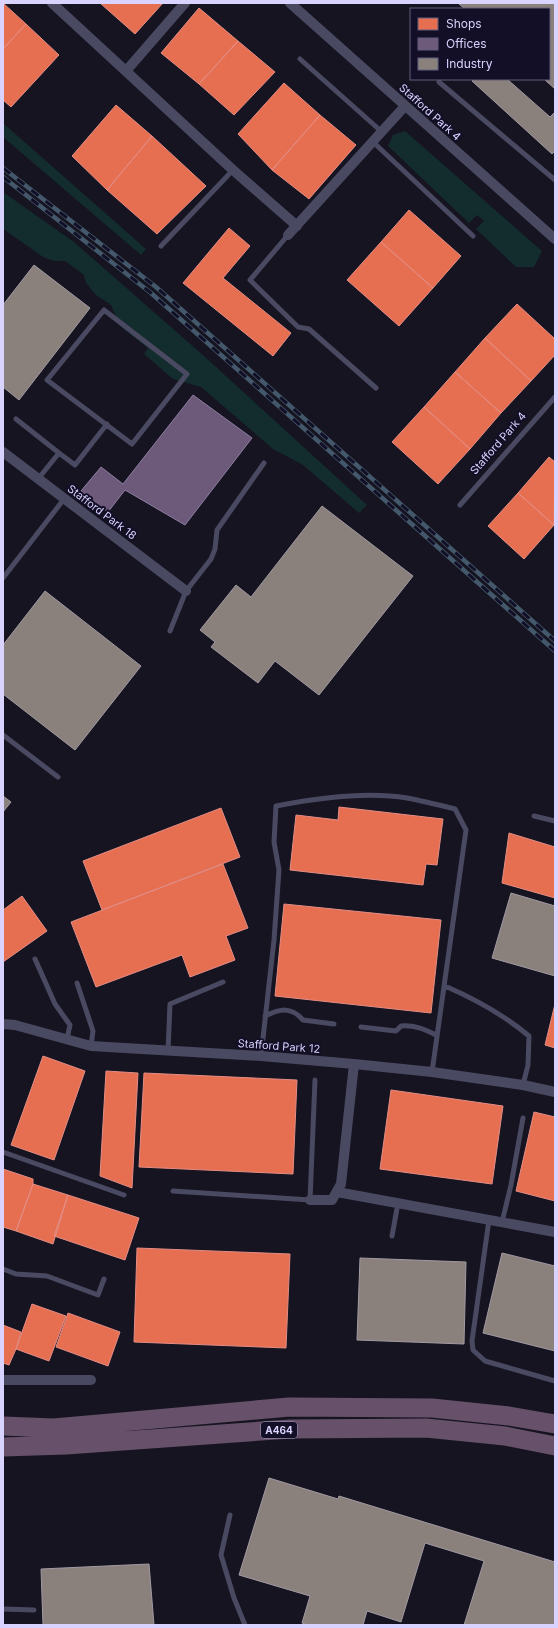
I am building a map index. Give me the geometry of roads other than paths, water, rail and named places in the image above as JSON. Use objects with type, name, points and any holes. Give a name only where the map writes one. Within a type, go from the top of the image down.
[{"type":"highway","name":"A464","points":[[3,1426],[54,1428],[289,1407],[432,1408],[508,1416],[555,1424]]},
{"type":"highway","name":"A464","points":[[3,1447],[66,1445],[290,1429],[411,1428],[426,1428],[505,1436],[555,1446]]},
{"type":"street","points":[[52,3],[296,226]]},
{"type":"street","points":[[126,71],[185,3]]},
{"type":"street","name":"Stafford Park 4","points":[[290,3],[555,239]]},
{"type":"street","points":[[288,235],[405,106]]},
{"type":"street","name":"Stafford Park 18","points":[[3,452],[186,591]]},
{"type":"street","name":"Stafford Park 12","points":[[3,1024],[15,1025],[91,1046],[261,1056],[354,1064],[432,1072],[523,1085],[555,1092]]},
{"type":"street","points":[[310,1200],[332,1200],[341,1184],[354,1064]]},
{"type":"street","points":[[337,1192],[555,1232]]},
{"type":"street","points":[[3,1380],[91,1380]]},
{"type":"lane","points":[[300,59],[382,132]]},
{"type":"lane","points":[[439,82],[555,180]]},
{"type":"lane","points":[[373,142],[473,236]]},
{"type":"lane","points":[[162,246],[233,170]]},
{"type":"lane","points":[[288,235],[250,280],[298,327],[309,329],[376,388]]},
{"type":"lane","points":[[104,310],[188,374],[132,444],[107,424],[47,380],[104,310]]},
{"type":"lane","name":"Stafford Park 4","points":[[460,505],[555,397]]},
{"type":"lane","points":[[16,419],[75,464],[107,424]]},
{"type":"lane","points":[[38,479],[59,453]]},
{"type":"lane","points":[[170,630],[186,591],[211,559],[215,549],[217,530],[264,463]]},
{"type":"lane","points":[[3,578],[64,499]]},
{"type":"lane","points":[[3,735],[58,778]]},
{"type":"lane","points":[[261,1056],[274,940],[279,870],[274,842],[276,806],[359,796],[406,798],[455,809],[466,830],[432,1072]]},
{"type":"lane","points":[[534,816],[555,821]]},
{"type":"lane","points":[[35,959],[56,1004],[70,1026],[67,1039]]},
{"type":"lane","points":[[168,1051],[170,1004],[223,982]]},
{"type":"lane","points":[[77,983],[93,1031],[91,1046]]},
{"type":"lane","points":[[445,986],[475,1000],[513,1023],[529,1036],[528,1065],[523,1085]]},
{"type":"lane","points":[[265,1016],[276,1011],[284,1010],[298,1014],[303,1020],[334,1024]]},
{"type":"lane","points":[[361,1027],[396,1031],[401,1026],[412,1025],[436,1035]]},
{"type":"lane","points":[[173,1192],[310,1200],[315,1080]]},
{"type":"lane","points":[[502,1222],[511,1185],[523,1118]]},
{"type":"lane","points":[[3,1152],[124,1195]]},
{"type":"lane","points":[[392,1236],[398,1203]]},
{"type":"lane","points":[[489,1220],[472,1341],[474,1350],[485,1361],[555,1381]]},
{"type":"lane","points":[[3,1269],[16,1274],[47,1276],[98,1295],[104,1279]]},
{"type":"lane","points":[[230,1515],[222,1555],[234,1598],[244,1625]]},
{"type":"lane","points":[[3,1609],[34,1610]]},
{"type":"railway","points":[[3,168],[156,287],[555,641]]},
{"type":"railway","points":[[3,177],[151,293],[555,651]]}]
